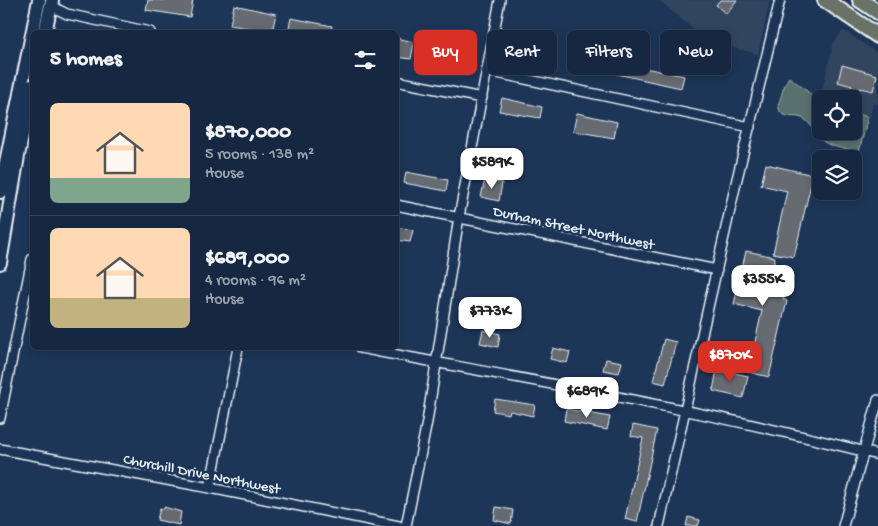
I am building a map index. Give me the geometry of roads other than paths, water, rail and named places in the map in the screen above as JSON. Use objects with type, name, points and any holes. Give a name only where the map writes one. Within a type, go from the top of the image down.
[{"type":"main road","points":[[825,0],[878,36]]},
{"type":"main road","points":[[860,0],[878,12]]},
{"type":"main road","points":[[45,30],[48,1]]},
{"type":"main road","points":[[41,30],[48,1]]},
{"type":"main road","points":[[0,192],[30,73]]},
{"type":"main road","points":[[0,264],[30,96]]},
{"type":"street","points":[[495,30],[500,0]]},
{"type":"street","points":[[659,526],[780,0]]},
{"type":"street","points":[[48,1],[67,14],[141,30]]},
{"type":"street","points":[[406,526],[437,362],[459,217],[487,71]]},
{"type":"street","points":[[506,75],[750,127]]},
{"type":"street","points":[[399,82],[482,98]]},
{"type":"street","name":"Durham Street Northwest","points":[[399,206],[717,270]]},
{"type":"street","points":[[0,418],[30,282]]},
{"type":"street","points":[[210,488],[238,350]]},
{"type":"street","points":[[371,350],[542,382],[787,432],[878,455]]},
{"type":"street","points":[[843,526],[878,400]]},
{"type":"street","name":"Churchill Drive Northwest","points":[[0,449],[399,526]]}]
